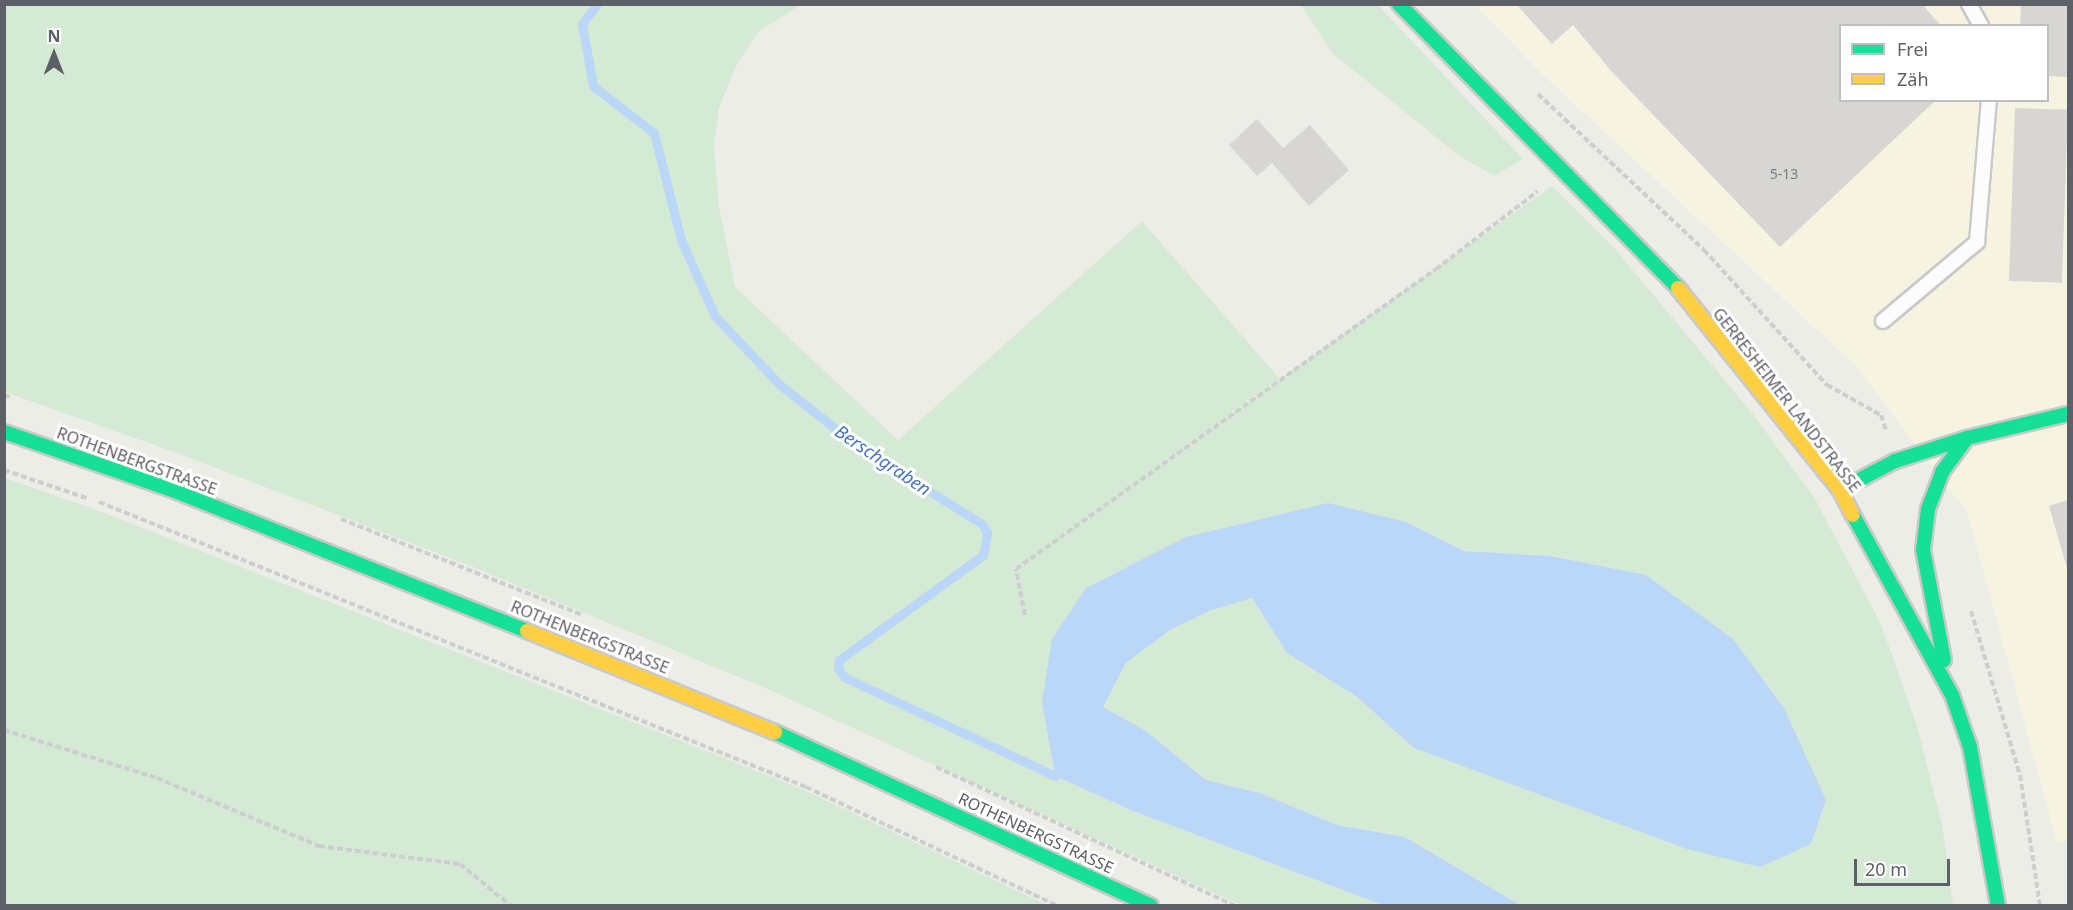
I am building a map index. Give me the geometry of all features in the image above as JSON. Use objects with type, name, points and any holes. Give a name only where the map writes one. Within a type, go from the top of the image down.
[{"type":"main road","name":"GERRESHEIMER LANDSTRASSE","points":[[1399,4],[1674,283],[1840,490],[1952,695],[1970,747],[1998,906]]},
{"type":"main road","points":[[1840,490],[1895,461],[1967,438],[2068,414]]},
{"type":"main road","name":"ROTHENBERGSTRASSE","points":[[4,432],[170,489],[738,715],[1151,906]]},
{"type":"main road","points":[[1952,695],[1923,550],[1928,509],[1942,472],[1967,438]]},
{"type":"lane","points":[[1969,4],[1980,24]]},
{"type":"lane","points":[[1883,321],[1977,242],[1989,102]]},
{"type":"path","points":[[1025,615],[1016,568],[1436,269],[1564,170]]},
{"type":"path","points":[[4,470],[102,503],[433,634],[806,787],[1058,906]]},
{"type":"path","points":[[4,730],[157,778],[319,846],[460,864],[511,906]]},
{"type":"shaded area","points":[[1476,5],[2068,5],[2068,840],[2057,842],[1968,514],[1858,368],[1537,69]]},
{"type":"green space","points":[[5,5],[594,5],[582,24],[597,5],[800,5],[758,32],[736,66],[719,108],[714,146],[719,206],[735,287],[898,440],[1142,221],[1279,378],[1187,445],[1552,186],[1615,249],[1752,413],[1814,497],[1881,624],[1917,726],[1942,824],[1953,905],[1520,905],[1405,837],[1337,825],[1260,793],[1206,780],[1146,731],[1103,707],[1126,663],[1170,630],[1212,610],[1252,597],[1287,653],[1357,697],[1414,748],[1487,774],[1550,556],[1464,551],[1406,522],[1186,538],[1055,776],[1133,811],[1383,905],[1241,905],[765,688],[473,567],[177,453],[5,392]]},
{"type":"green space","points":[[1301,5],[1378,5],[1523,159],[1494,176],[1458,155],[1332,53]]},
{"type":"green space","points":[[5,478],[105,513],[802,789],[1047,905],[5,905]]},
{"type":"water","points":[[1328,503],[1406,522],[1464,551],[1550,556],[1646,575],[1733,639],[1784,708],[1826,800],[1811,844],[1760,867],[1687,849],[1414,748],[1357,697],[1287,653],[1252,598],[1212,610],[1170,630],[1126,663],[1103,707],[1146,731],[1206,780],[1260,793],[1337,825],[1405,837],[1520,905],[1383,905],[1133,811],[1055,776],[1042,702],[1052,639],[1086,588],[1186,537]]},
{"type":"building","points":[[1516,4],[1922,4],[1939,24],[1839,24],[1839,102],[1934,102],[1780,247],[1612,72],[1573,25],[1552,44]]},
{"type":"building","points":[[2021,4],[2068,4],[2068,77],[2049,76],[2049,24],[2020,24]]},
{"type":"building","points":[[2015,108],[2068,110],[2062,283],[2009,281]]},
{"type":"building","points":[[1257,119],[1283,148],[1310,125],[1349,170],[1309,206],[1272,163],[1257,176],[1229,145]]},
{"type":"building","points":[[2068,500],[2068,572],[2049,506]]},
{"type":"waterway","name":"Berschgraben","points":[[597,4],[582,24],[593,86],[654,133],[681,240],[715,316],[779,384],[856,445],[982,524],[987,533],[983,555],[839,660],[838,668],[844,677],[1055,776]]},
{"type":"traffic: fast","points":[[1399,4],[1678,288]]},
{"type":"traffic: fast","points":[[1840,490],[1895,461],[1967,438],[2068,414]]},
{"type":"traffic: fast","points":[[4,432],[170,489],[527,631]]},
{"type":"traffic: fast","points":[[1944,660],[1923,550],[1928,509],[1942,472],[1967,438]]},
{"type":"traffic: fast","points":[[1853,515],[1952,695],[1970,747],[1998,906]]},
{"type":"traffic: fast","points":[[775,732],[1151,906]]},
{"type":"traffic: slow","points":[[1678,288],[1840,490],[1853,515]]},
{"type":"traffic: slow","points":[[527,631],[775,732]]}]
